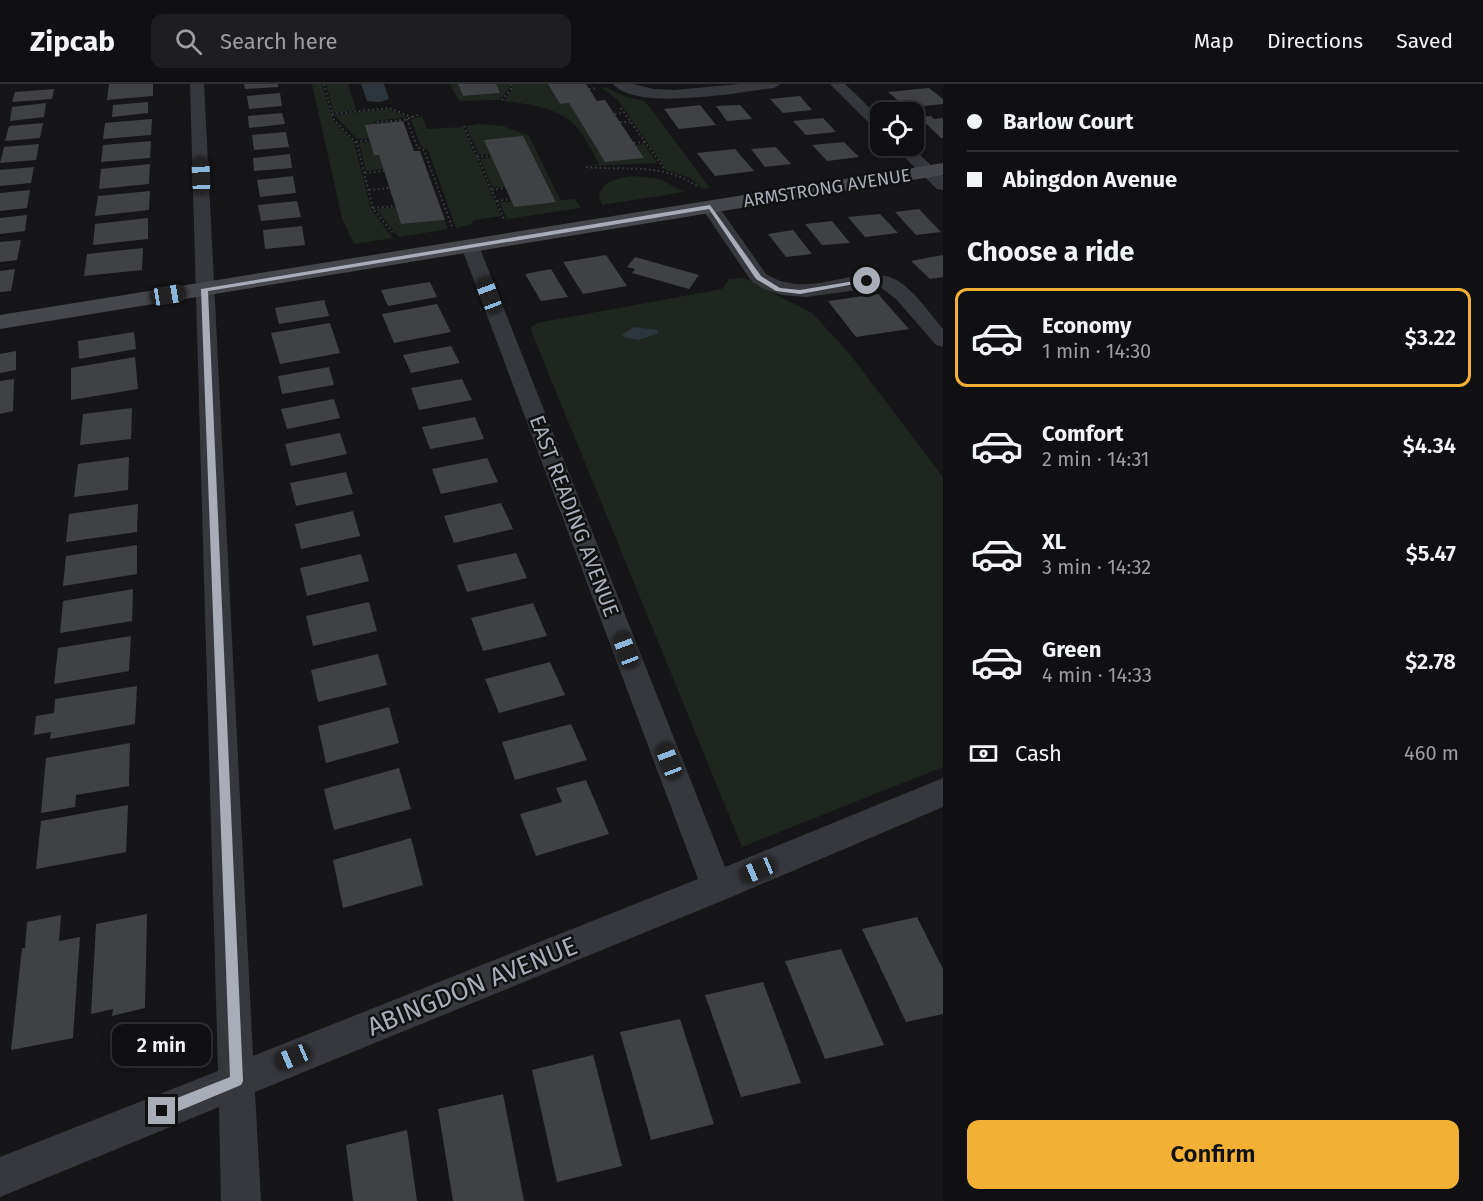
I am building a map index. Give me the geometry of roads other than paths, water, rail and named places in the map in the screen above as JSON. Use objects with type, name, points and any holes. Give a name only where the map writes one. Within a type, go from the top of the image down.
[{"type":"street","points":[[197,84],[241,1201]]},
{"type":"street","points":[[620,84],[640,92],[669,94],[774,84]]},
{"type":"street","points":[[837,84],[870,116]]},
{"type":"street","points":[[914,156],[938,175]]},
{"type":"street","name":"ARMSTRONG AVENUE","points":[[0,322],[205,289],[461,238],[706,199],[938,175]]},
{"type":"street","points":[[706,199],[759,278],[778,290],[800,292],[867,281],[883,282],[898,291],[943,342]]},
{"type":"street","name":"EAST READING AVENUE","points":[[461,238],[717,887]]},
{"type":"street","name":"ABINGDON AVENUE","points":[[0,1177],[717,887],[943,792]]}]
